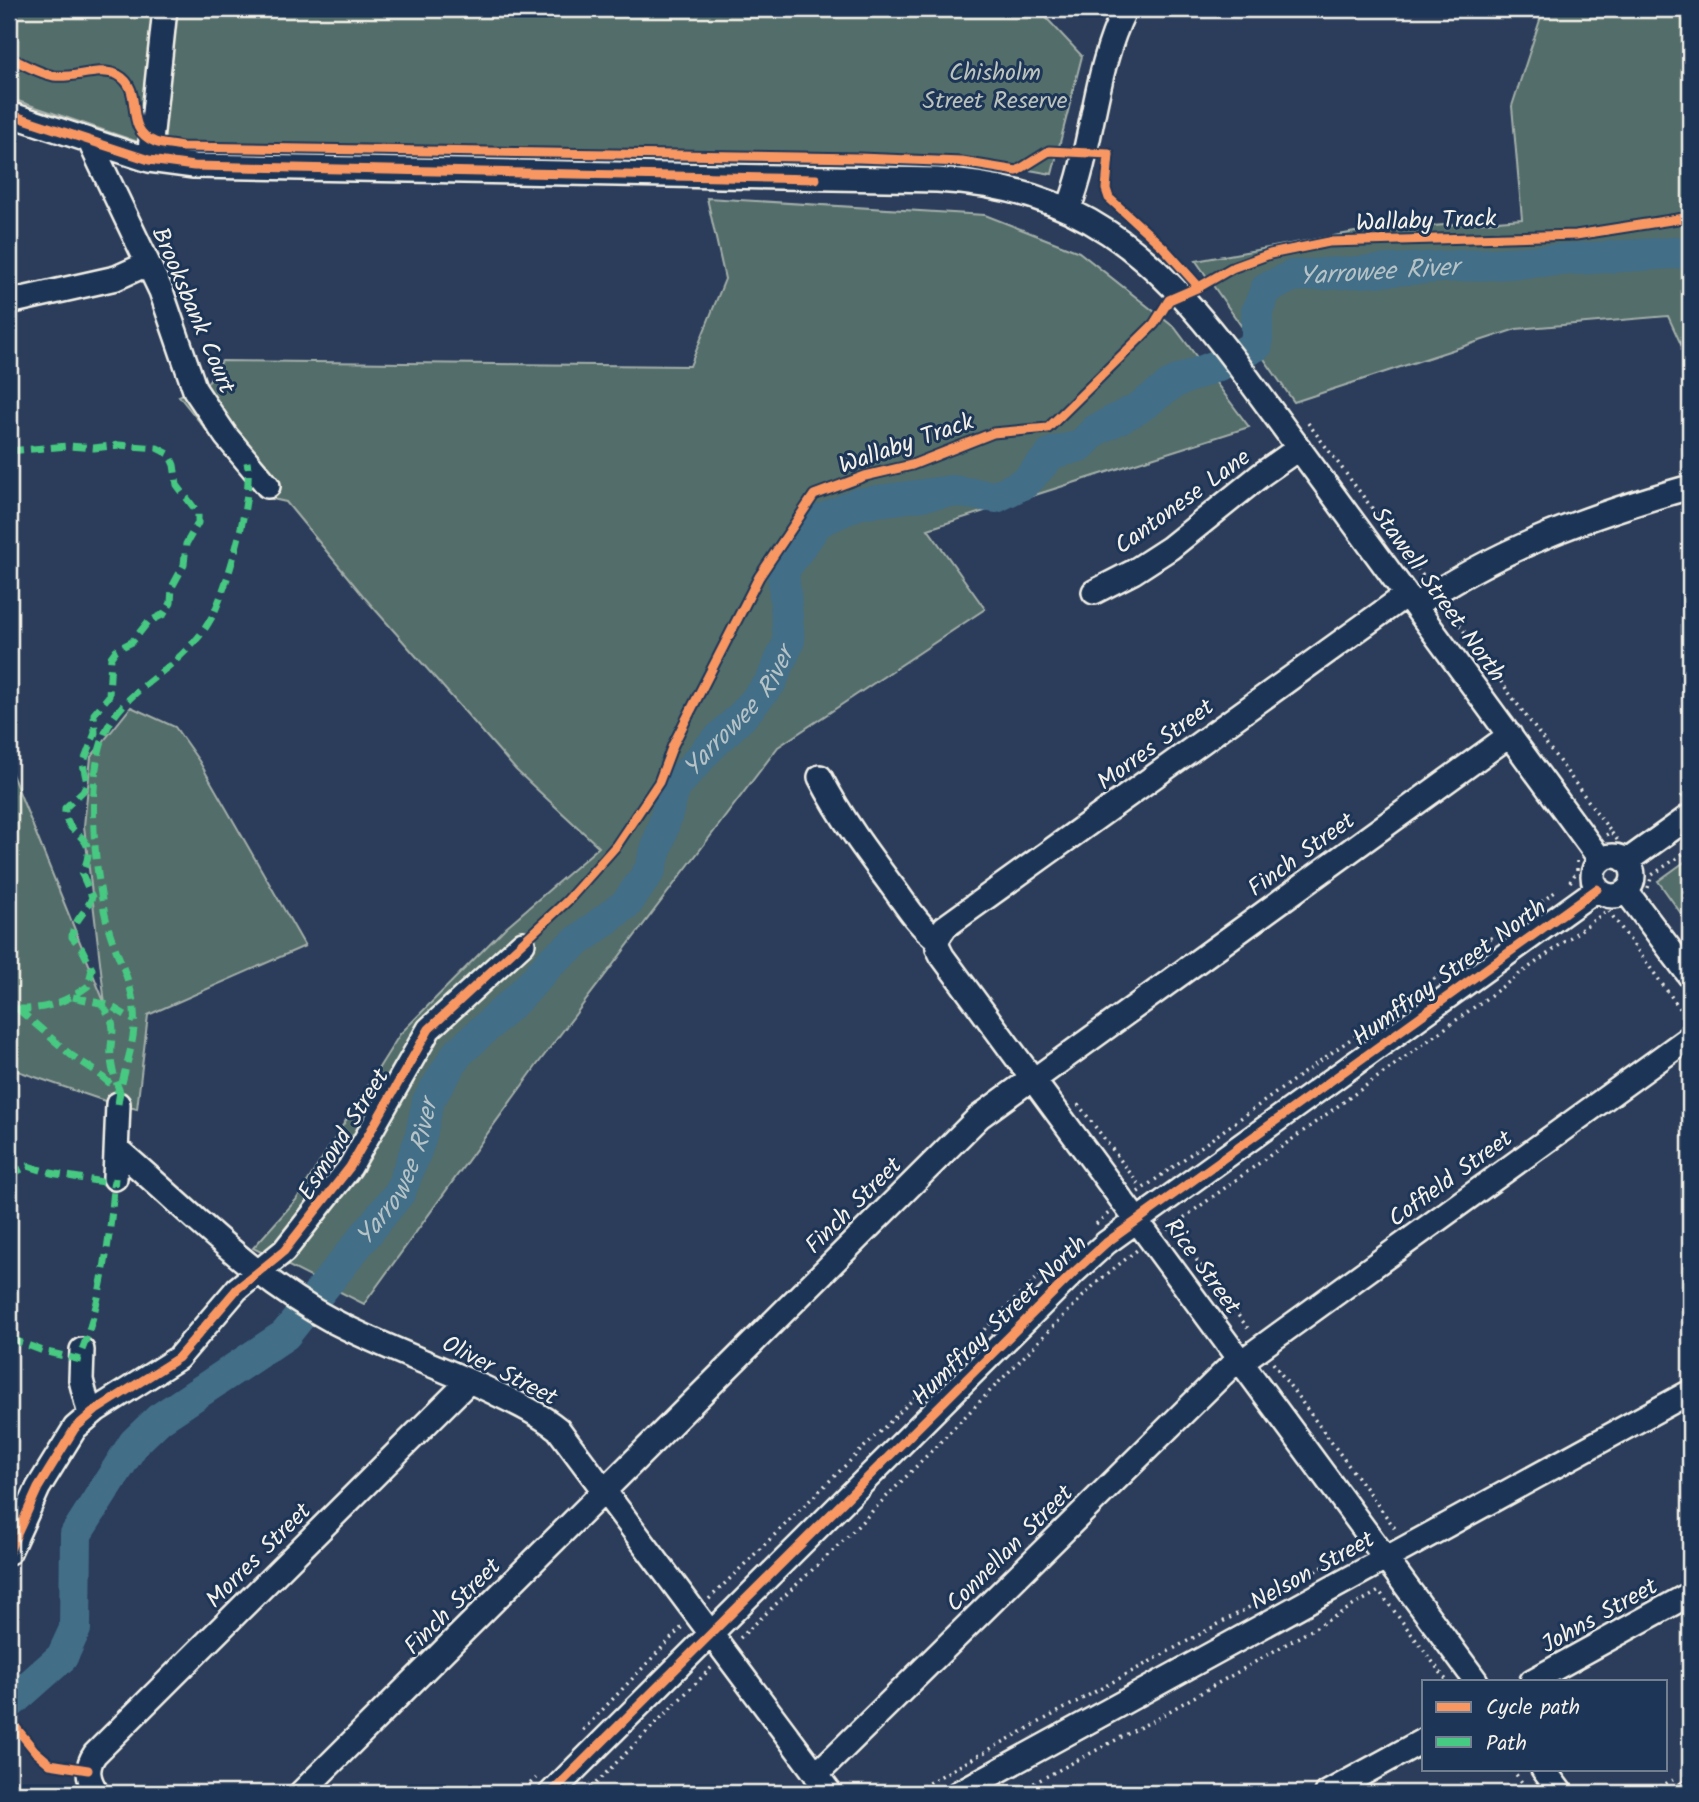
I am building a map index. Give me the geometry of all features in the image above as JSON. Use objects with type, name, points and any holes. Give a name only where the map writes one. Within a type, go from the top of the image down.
[{"type":"street","points":[[149,160],[165,9]]},
{"type":"street","points":[[1068,210],[1086,159],[1107,55],[1125,9]]},
{"type":"street","name":"Stawell Street North","points":[[9,114],[149,160],[194,166],[965,181],[1018,191],[1068,210],[1110,233],[1132,250],[1174,287],[1214,335],[1596,852]]},
{"type":"street","name":"Brooksbank Court","points":[[90,142],[148,264],[199,397],[226,436],[268,486]]},
{"type":"street","points":[[9,302],[116,278],[148,264]]},
{"type":"street","name":"Cantonese Lane","points":[[1094,592],[1170,548],[1262,474],[1299,449]]},
{"type":"street","name":"Morres Street","points":[[937,939],[942,931],[963,914],[1411,600],[1503,554],[1609,513],[1690,487]]},
{"type":"street","name":"Finch Street","points":[[301,1793],[979,1117],[1510,735]]},
{"type":"street","name":"Rice Street","points":[[820,777],[836,807],[882,873],[920,925],[937,939],[942,956],[1475,1680]]},
{"type":"street","points":[[1636,897],[1609,896],[1597,889],[1592,873],[1596,852],[1614,855],[1690,816]]},
{"type":"street","points":[[1623,851],[1633,874],[1636,897],[1690,976]]},
{"type":"street","name":"Humffray Street North","points":[[544,1784],[712,1633],[1073,1273],[1137,1220],[1597,889]]},
{"type":"street","name":"Esmond Street","points":[[9,1552],[38,1488],[54,1458],[75,1428],[90,1415],[178,1358],[237,1289],[260,1272],[298,1236],[350,1167],[429,1029],[523,943]]},
{"type":"street","name":"Coffield Street","points":[[1240,1360],[1690,1037]]},
{"type":"street","points":[[115,1178],[118,1104]]},
{"type":"street","name":"Oliver Street","points":[[117,1149],[260,1272],[315,1311],[342,1326],[469,1381],[547,1420],[567,1440],[712,1633],[817,1785]]},
{"type":"street","points":[[82,1350],[81,1380],[90,1415]]},
{"type":"street","name":"Connellan Street","points":[[817,1785],[1240,1360]]},
{"type":"street","name":"Morres Street","points":[[97,1793],[90,1781],[88,1770],[95,1754],[469,1381]]},
{"type":"street","name":"Nelson Street","points":[[958,1793],[1690,1391]]},
{"type":"street","name":"Johns Street","points":[[1534,1680],[1690,1594]]},
{"type":"street","points":[[1327,1793],[1422,1741]]},
{"type":"street","points":[[1543,1770],[1561,1793]]},
{"type":"path","points":[[1134,1195],[1571,881],[1577,871],[1577,858],[1596,852],[1611,832],[1623,851]]},
{"type":"path","points":[[1613,918],[1636,897],[1652,875],[1690,849]]},
{"type":"path","points":[[1636,897],[1659,893]]},
{"type":"path","points":[[586,1793],[844,1540],[1096,1283],[1608,910],[1690,1022]]},
{"type":"path","points":[[1076,1101],[1140,1185]]},
{"type":"path","points":[[1092,1227],[1110,1211]]},
{"type":"path","points":[[1171,1226],[1409,1546]]},
{"type":"path","points":[[582,1731],[696,1612],[1058,1257]]},
{"type":"path","points":[[910,1793],[1350,1552]]},
{"type":"path","points":[[1015,1793],[1152,1721],[1379,1591],[1446,1680]]},
{"type":"path","points":[[1513,1770],[1530,1793]]},
{"type":"path","points":[[520,1793],[544,1784]]},
{"type":"path","points":[[1647,1793],[1686,1787]]},
{"type":"green space","name":"Chisholm Street Reserve","points":[[9,9],[1038,9],[1082,56],[1052,174],[961,158],[830,160],[150,146],[9,98]]},
{"type":"green space","points":[[1539,9],[1690,9],[1690,364],[1668,316],[1516,329],[1294,402],[1196,261],[1355,232],[1522,219],[1512,106],[1540,20]]},
{"type":"green space","points":[[707,198],[985,215],[1079,252],[1175,328],[1249,427],[928,529],[985,609],[778,747],[537,1065],[364,1304],[253,1248],[296,1200],[400,1034],[506,927],[599,847],[516,770],[365,598],[286,502],[259,496],[179,396],[206,385],[222,361],[690,366],[725,279]]},
{"type":"green space","points":[[131,707],[175,727],[199,761],[305,946],[148,1015],[137,1109],[105,1101],[9,1068],[9,767],[105,1004],[84,826],[91,757]]},
{"type":"green space","points":[[1690,858],[1690,926],[1658,881]]},
{"type":"waterway","name":"Yarrowee River","points":[[9,1704],[62,1657],[75,1629],[76,1534],[134,1443],[159,1419],[285,1335],[400,1192],[420,1140],[428,1101],[457,1054],[521,995],[553,960],[627,903],[650,870],[675,787],[771,682],[789,641],[783,571],[818,522],[857,504],[952,491],[996,497],[1026,482],[1052,453],[1080,446],[1096,430],[1137,409],[1175,382],[1221,364],[1257,345],[1257,312],[1266,289],[1292,276],[1690,252]]},
{"type":"marked path","points":[[9,451],[69,446],[94,448],[119,445],[157,448],[169,454],[177,485],[198,513],[198,523],[186,544],[184,565],[172,587],[171,603],[164,614],[148,622],[132,642],[116,650],[111,657],[109,696],[94,714],[95,733],[83,764],[87,783],[83,791],[65,808],[70,826],[88,849],[82,874],[92,897],[74,926],[72,937],[82,949],[92,969],[88,986],[70,998],[40,1008],[9,1008]]},
{"type":"marked path","points":[[118,1104],[131,1046],[134,1010],[127,979],[109,930],[96,861],[93,809],[97,761],[102,741],[118,712],[194,642],[213,615],[226,583],[243,517],[247,495],[247,462]]},
{"type":"marked path","points":[[73,997],[109,1005],[135,1021]]},
{"type":"marked path","points":[[100,1002],[113,1025],[111,1059],[120,1092]]},
{"type":"marked path","points":[[18,1009],[71,1055],[120,1092]]},
{"type":"marked path","points":[[9,1175],[28,1166],[51,1173],[114,1184]]},
{"type":"marked path","points":[[82,1350],[100,1287],[115,1178]]},
{"type":"marked path","points":[[9,1338],[43,1351],[81,1360]]},
{"type":"cycle path","points":[[9,57],[36,71],[54,76],[94,72],[118,75],[131,90],[136,119],[145,136],[158,143],[182,147],[859,158],[962,162],[1017,171],[1049,151],[1109,154],[1106,189],[1109,198],[1163,247],[1199,287]]},
{"type":"cycle path","points":[[9,114],[149,160],[194,166],[816,179]]},
{"type":"cycle path","name":"Wallaby Track","points":[[9,1552],[38,1488],[75,1428],[96,1410],[178,1358],[237,1289],[284,1251],[350,1167],[429,1029],[567,901],[616,846],[659,782],[673,745],[759,577],[814,495],[865,476],[912,465],[993,433],[1048,428],[1154,324],[1169,300],[1232,268],[1270,254],[1329,242],[1576,235],[1690,217]]},
{"type":"cycle path","points":[[551,1793],[1106,1243],[1597,889]]},
{"type":"cycle path","points":[[9,1719],[35,1751],[50,1764],[88,1770]]}]
